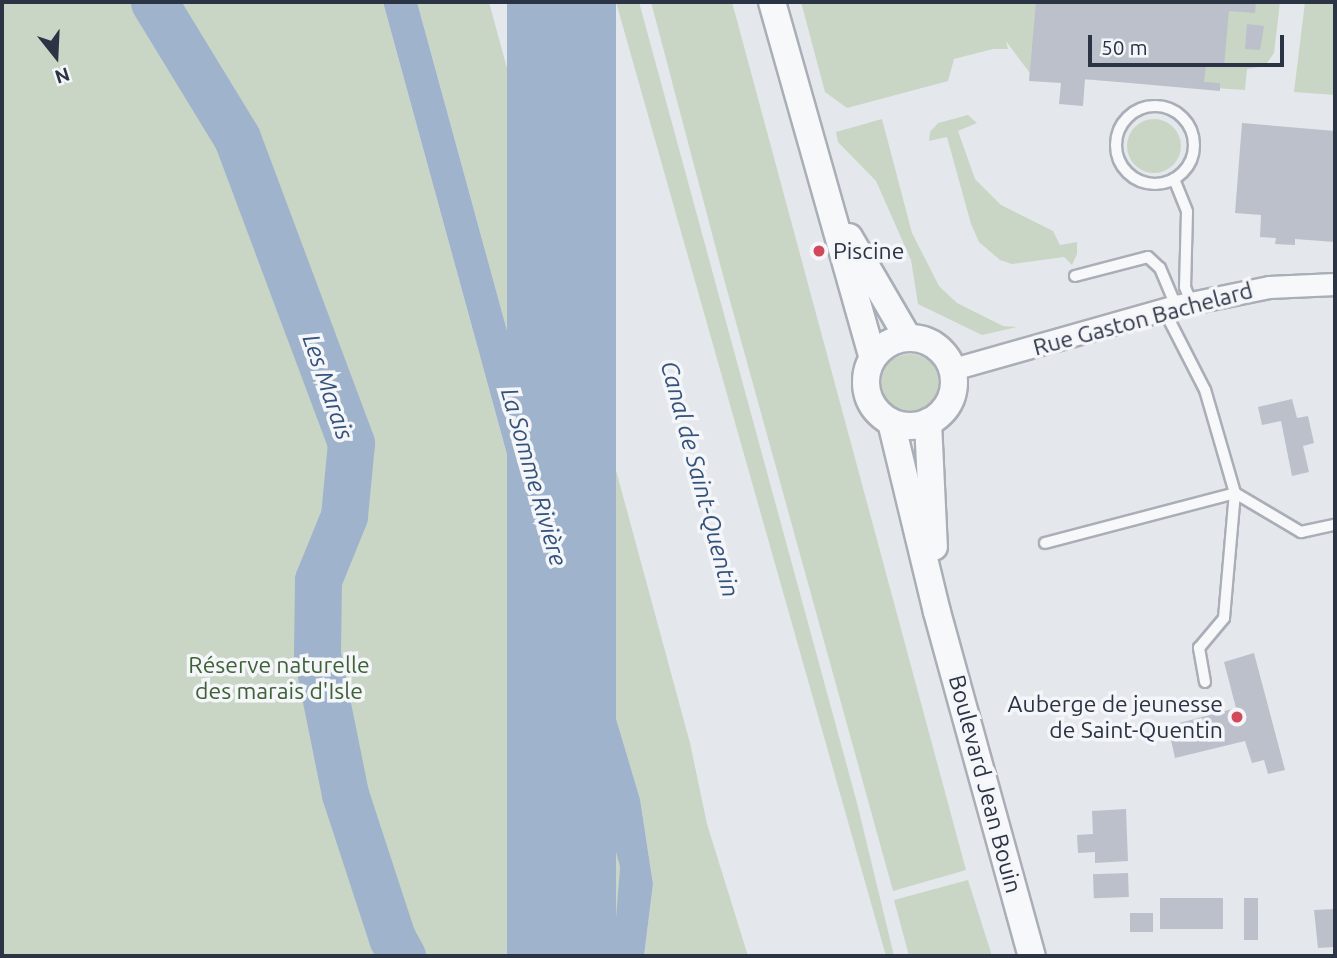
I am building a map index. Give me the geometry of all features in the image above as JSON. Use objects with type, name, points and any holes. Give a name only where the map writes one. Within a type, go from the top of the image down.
[{"type":"street","points":[[772,2],[873,358],[866,387],[875,407],[891,422],[903,426],[928,422],[947,407],[952,396],[953,369],[941,351],[931,343],[908,338],[883,348],[873,358]]},
{"type":"street","points":[[830,205],[908,338]]},
{"type":"street","name":"Rue Gaston Bachelard","points":[[953,369],[1177,307],[1269,287],[1335,284]]},
{"type":"street","name":"Boulevard Jean Bouin","points":[[891,422],[937,612],[1032,956]]},
{"type":"street","name":"Boulevard Jean Bouin","points":[[928,422],[937,612]]},
{"type":"lane","points":[[1154,106],[1167,108],[1187,123],[1194,147],[1191,160],[1174,180],[1149,184],[1126,173],[1115,150],[1116,137],[1130,115],[1154,106]]},
{"type":"lane","points":[[1174,180],[1187,212],[1185,287],[1177,307]]},
{"type":"lane","points":[[1075,276],[1148,257],[1160,268],[1177,307],[1205,390],[1235,493],[1224,618],[1199,648],[1205,682]]},
{"type":"lane","points":[[1045,543],[1235,493],[1301,532],[1335,525]]},
{"type":"green space","name":"Réserve naturelle des marais d'Isle","points":[[2,2],[383,2],[620,867],[614,956],[2,956]]},
{"type":"green space","points":[[417,2],[489,2],[690,743],[707,824],[748,956],[644,956],[653,884],[640,799],[583,608]]},
{"type":"green space","points":[[616,2],[639,2],[857,803],[894,956],[886,956]]},
{"type":"green space","points":[[651,2],[732,2],[966,870],[893,891],[724,279]]},
{"type":"green space","points":[[801,2],[1280,2],[1274,53],[1265,66],[1247,69],[1245,90],[1032,76],[1006,41],[1008,49],[993,49],[954,59],[948,81],[847,108],[825,92]]},
{"type":"green space","points":[[1305,2],[1335,2],[1335,95],[1294,92]]},
{"type":"green space","points":[[968,115],[977,123],[958,131],[975,179],[1001,205],[1053,231],[1060,245],[1077,242],[1077,254],[1072,265],[1064,257],[1012,264],[1000,260],[979,242],[971,224],[947,137],[929,141],[930,132],[938,123]]},
{"type":"green space","points":[[882,119],[912,233],[939,286],[957,303],[1003,326],[1017,327],[982,335],[918,304],[911,260],[876,181],[838,142],[836,132]]},
{"type":"green space","points":[[1159,119],[1169,123],[1177,131],[1181,146],[1177,161],[1169,169],[1149,173],[1139,169],[1131,161],[1127,141],[1131,131],[1139,123]]},
{"type":"green space","points":[[910,354],[926,359],[934,367],[939,383],[934,399],[926,407],[910,412],[894,407],[886,399],[881,383],[886,367],[894,359]]},
{"type":"green space","points":[[968,880],[992,956],[909,956],[894,900]]},
{"type":"water","name":"La Somme Rivière","points":[[383,2],[417,2],[583,608],[640,799],[653,884],[644,956],[613,956],[620,867]]},
{"type":"water","name":"La Somme Rivière","points":[[507,2],[616,2],[616,956],[507,956]]},
{"type":"building","points":[[1036,2],[1256,2],[1255,13],[1229,11],[1224,66],[1206,65],[1204,82],[1220,83],[1220,91],[1085,79],[1083,106],[1059,104],[1061,83],[1029,81]]},
{"type":"building","points":[[1247,24],[1264,26],[1260,50],[1245,49]]},
{"type":"building","points":[[1242,123],[1335,131],[1335,242],[1295,239],[1295,245],[1275,244],[1276,238],[1260,237],[1261,215],[1235,213]]},
{"type":"building","points":[[1292,399],[1297,418],[1308,416],[1314,443],[1303,446],[1309,472],[1292,476],[1281,421],[1262,425],[1258,407]]},
{"type":"building","name":"Auberge de jeunesse de Saint-Quentin","points":[[1254,653],[1285,770],[1268,774],[1264,760],[1252,763],[1245,741],[1175,758],[1168,726],[1236,708],[1224,662]]},
{"type":"building","points":[[1126,809],[1128,861],[1095,863],[1095,852],[1078,853],[1077,835],[1093,834],[1092,811]]},
{"type":"building","points":[[1128,873],[1129,897],[1094,898],[1093,874]]},
{"type":"building","points":[[1160,898],[1223,898],[1223,929],[1160,929]]},
{"type":"building","points":[[1244,898],[1258,898],[1258,940],[1244,940]]},
{"type":"building","points":[[1335,909],[1334,947],[1318,948],[1314,910]]},
{"type":"building","points":[[1130,913],[1153,913],[1153,932],[1130,932]]},
{"type":"waterway","name":"Les Marais","points":[[154,2],[237,138],[351,443],[344,516],[318,580],[317,655],[345,794],[392,938],[402,956]]},
{"type":"place","name":"Piscine","points":[[819,251]]},
{"type":"place","name":"Auberge de jeunesse de Saint-Quentin","points":[[1237,717]]},
{"type":"water label","name":"Canal de Saint-Quentin","points":[[700,479]]}]
